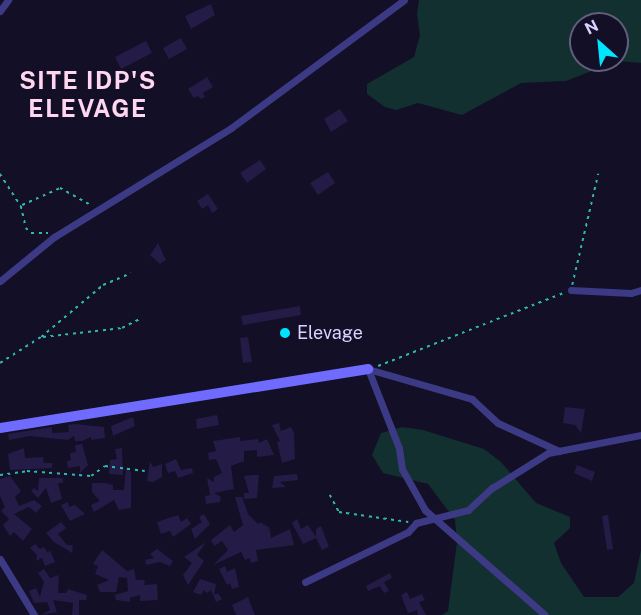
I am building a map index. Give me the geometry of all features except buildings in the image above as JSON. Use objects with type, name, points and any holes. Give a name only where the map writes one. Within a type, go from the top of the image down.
[{"type":"street","points":[[0,10],[8,0]]},
{"type":"street","points":[[0,281],[54,237],[231,128],[404,0]]},
{"type":"street","points":[[571,290],[631,293],[641,290]]},
{"type":"street","points":[[0,428],[368,369],[472,399],[498,423],[560,451]]},
{"type":"street","points":[[368,369],[399,448],[402,469],[425,510],[545,615]]},
{"type":"street","points":[[305,582],[408,532],[416,523],[468,510],[492,488],[548,453],[641,435]]},
{"type":"street","points":[[0,559],[34,615]]},
{"type":"path","points":[[0,174],[21,206],[31,233],[48,232],[54,237]]},
{"type":"path","points":[[368,369],[571,290],[597,174]]},
{"type":"path","points":[[21,206],[60,188],[96,210]]},
{"type":"path","points":[[0,363],[41,338],[103,285],[131,273]]},
{"type":"path","points":[[41,338],[122,328],[142,318]]},
{"type":"path","points":[[0,475],[27,471],[91,476],[105,466],[145,471]]},
{"type":"path","points":[[330,495],[339,512],[416,523]]},
{"type":"green space","points":[[419,0],[641,0],[641,63],[629,62],[629,12],[569,12],[569,72],[589,72],[566,81],[521,83],[462,115],[418,103],[396,110],[385,107],[367,94],[367,84],[414,57],[420,35],[417,14]]},
{"type":"green space","points":[[402,427],[423,430],[484,449],[501,462],[536,503],[570,517],[570,528],[554,543],[561,563],[584,597],[618,597],[634,583],[641,550],[641,615],[442,615],[448,611],[457,542],[455,520],[428,484],[383,473],[372,455],[381,433]]},
{"type":"place","name":"Elevage","points":[[285,333]]},
{"type":"district","name":"SITE IDP'S ELEVAGE","points":[[88,95]]}]
